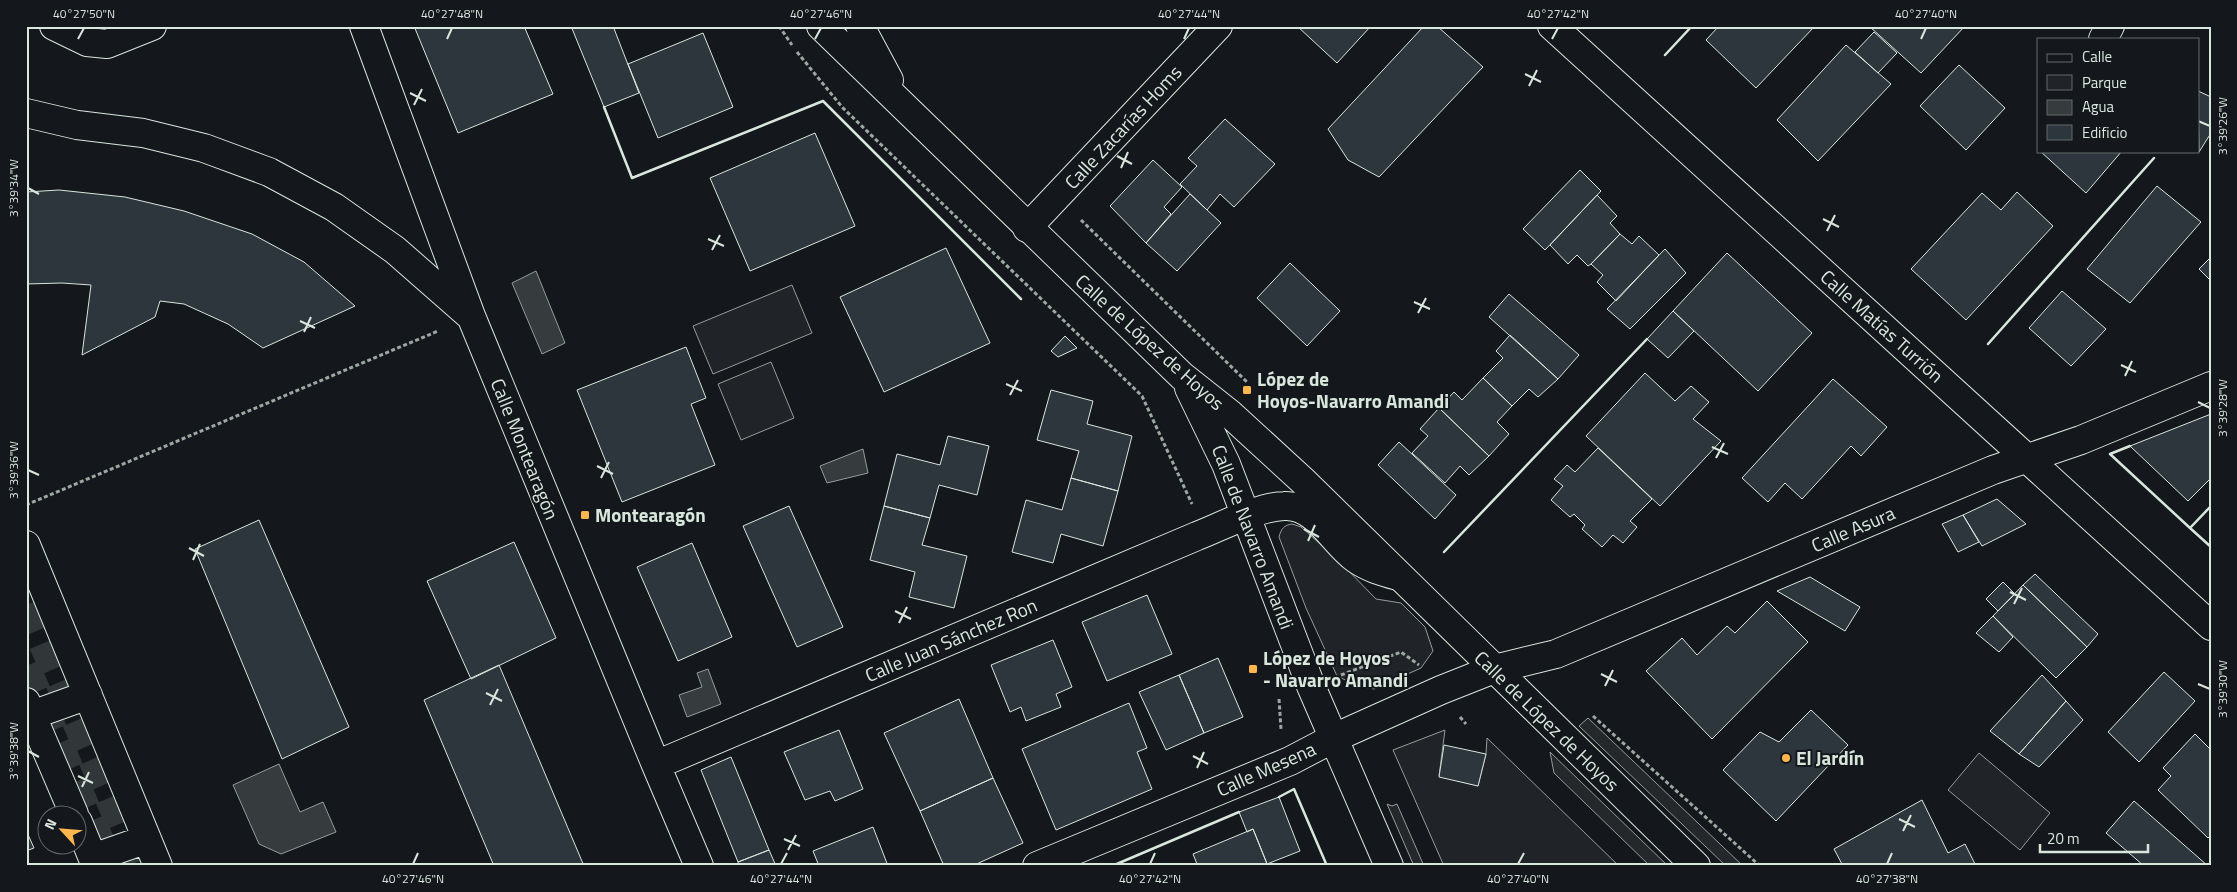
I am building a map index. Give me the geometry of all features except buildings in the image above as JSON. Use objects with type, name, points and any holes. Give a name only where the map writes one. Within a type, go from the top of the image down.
[{"type":"street","points":[[54,26],[87,42],[107,44],[152,26]]},
{"type":"street","name":"Calle Montearagón","points":[[364,26],[471,316],[656,765],[700,866]]},
{"type":"street","name":"Calle de López de Hoyos","points":[[821,26],[1182,376],[1230,414],[1302,480],[1696,866]]},
{"type":"street","name":"Calle de López de Hoyos","points":[[860,26],[903,105]]},
{"type":"street","name":"Calle Zacarías Homs","points":[[1028,228],[1218,26]]},
{"type":"street","name":"Calle Matías Turrión","points":[[1552,26],[2211,626]]},
{"type":"street","points":[[2104,38],[2110,26]]},
{"type":"street","points":[[26,113],[77,125],[143,133],[204,148],[269,172],[334,207],[395,250],[471,316]]},
{"type":"street","name":"Calle de Navarro Amandi","points":[[1182,376],[1211,431],[1247,516],[1311,686],[1389,866]]},
{"type":"street","name":"Calle Asura","points":[[1494,669],[1556,654],[1993,470],[2081,440],[2211,386]]},
{"type":"street","name":"Calle de López de Hoyos","points":[[1247,516],[1275,507],[1296,507],[1309,513],[1354,558],[1368,567],[1398,576]]},
{"type":"street","name":"Calle Juan Sánchez Ron","points":[[656,765],[1247,516]]},
{"type":"street","points":[[26,545],[158,866]]},
{"type":"street","name":"Calle Mesena","points":[[1037,866],[1290,761],[1334,738],[1441,690],[1494,669]]},
{"type":"street","points":[[70,804],[29,708],[88,695]]},
{"type":"street","points":[[88,846],[95,862],[147,839]]},
{"type":"path","points":[[779,26],[842,107],[1142,396],[1195,510],[1189,520],[1197,536]]},
{"type":"path","points":[[26,505],[471,316]]},
{"type":"path","points":[[1590,713],[1760,866]]},
{"type":"green space","points":[[792,285],[812,333],[713,374],[693,326]]},
{"type":"green space","points":[[771,362],[794,418],[741,440],[718,384]]},
{"type":"green space","points":[[1292,524],[1301,527],[1337,559],[1376,599],[1401,603],[1425,627],[1433,651],[1421,668],[1374,689],[1358,686],[1337,676],[1306,608],[1279,537],[1283,528]]},
{"type":"green space","points":[[1445,730],[1439,776],[1478,786],[1486,754],[1487,738],[1619,866],[1444,866],[1393,750]]},
{"type":"green space","points":[[1979,753],[2050,813],[2020,850],[1948,790]]},
{"type":"shaded area","points":[[1588,718],[1743,866],[1726,866],[1579,726]]},
{"type":"shaded area","points":[[1550,752],[1668,866],[1650,866],[1554,773]]},
{"type":"shaded area","points":[[1387,804],[1392,806],[1397,804],[1424,866],[1414,866]]},
{"type":"water","points":[[536,271],[565,343],[542,354],[512,283]]},
{"type":"water","points":[[863,449],[868,473],[827,483],[820,466]]},
{"type":"water","points":[[708,669],[721,704],[687,717],[679,695],[702,687],[697,673]]},
{"type":"water","points":[[279,764],[300,812],[323,802],[336,832],[281,854],[259,844],[233,785]]},
{"type":"tunnel","points":[[26,605],[138,866]]},
{"type":"tunnel","points":[[26,666],[111,866]]},
{"type":"wall","points":[[1665,55],[1692,26]]},
{"type":"wall","points":[[604,107],[632,178],[823,101],[1021,299]]},
{"type":"wall","points":[[1988,344],[2154,158]]},
{"type":"wall","points":[[1444,552],[1647,339]]},
{"type":"wall","points":[[2130,446],[2110,454],[2190,528]]},
{"type":"wall","points":[[2211,506],[2190,528],[2211,547]]},
{"type":"wall","points":[[1279,797],[1294,789],[1327,866]]},
{"type":"wall","points":[[1112,866],[1239,812]]},
{"type":"place","name":"López de Hoyos-Navarro Amandi","points":[[1247,390]]},
{"type":"place","name":"Montearagón","points":[[585,515]]},
{"type":"place","name":"López de Hoyos - Navarro Amandi","points":[[1253,669]]},
{"type":"place","name":"El Jardín","points":[[1786,758]]}]
